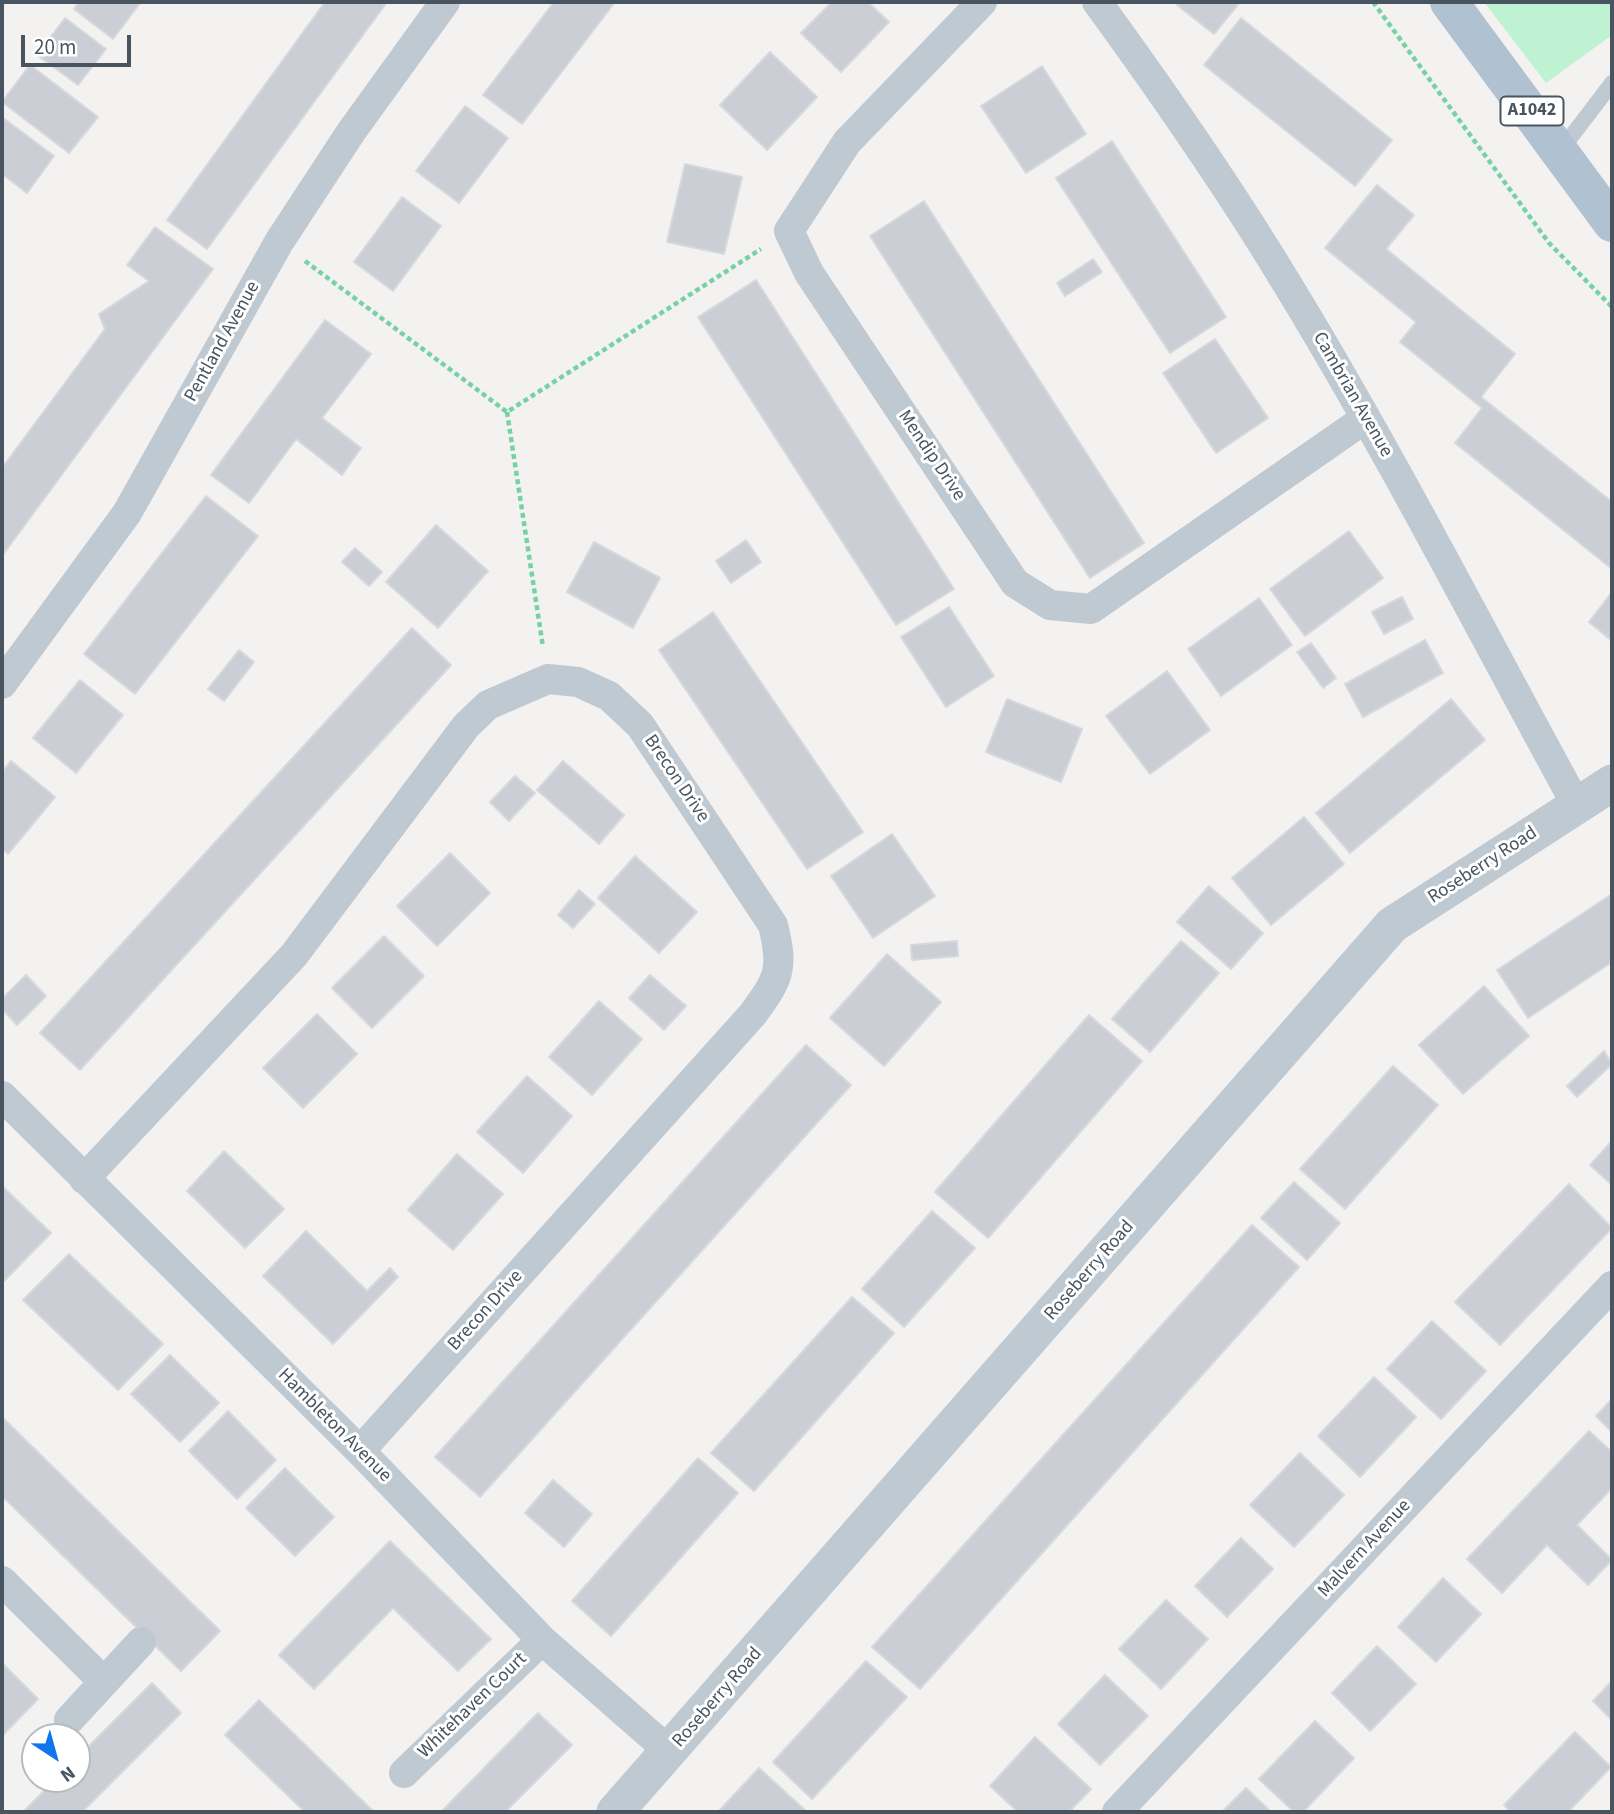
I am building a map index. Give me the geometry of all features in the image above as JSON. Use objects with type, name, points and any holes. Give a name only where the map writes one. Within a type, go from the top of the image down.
[{"type":"main road","name":"A1042","points":[[1449,2],[1561,150],[1612,223]]},
{"type":"street","name":"Pentland Avenue","points":[[2,684],[127,513],[279,242],[351,132],[445,2]]},
{"type":"street","points":[[789,231],[847,142],[982,2]]},
{"type":"street","name":"Cambrian Avenue","points":[[1097,2],[1144,67],[1289,285],[1366,418],[1577,806]]},
{"type":"street","name":"Mendip Drive","points":[[789,231],[809,273],[1016,583],[1050,605],[1091,609],[1366,418]]},
{"type":"street","points":[[84,1179],[294,955],[466,726],[488,705],[548,679]]},
{"type":"street","name":"Brecon Drive","points":[[360,1451],[753,1014],[778,980],[779,948],[773,925],[640,725],[609,696],[578,682],[548,679]]},
{"type":"street","name":"Roseberry Road","points":[[615,1812],[1392,925],[1612,783]]},
{"type":"street","name":"Hambleton Avenue","points":[[2,1096],[360,1451],[542,1640],[670,1752]]},
{"type":"street","name":"Malvern Avenue","points":[[1117,1812],[1612,1286]]},
{"type":"street","points":[[2,1581],[104,1682]]},
{"type":"street","name":"Whitehaven Court","points":[[404,1773],[542,1640]]},
{"type":"street","points":[[69,1720],[141,1642]]},
{"type":"lane","points":[[1561,150],[1612,83]]},
{"type":"path","points":[[1373,2],[1549,243],[1612,307]]},
{"type":"path","points":[[507,412],[789,231]]},
{"type":"path","points":[[279,242],[507,412],[548,679]]},
{"type":"green space","points":[[1484,2],[1612,2],[1612,35],[1546,83]]},
{"type":"building","points":[[79,2],[141,2],[113,39],[74,9]]},
{"type":"building","points":[[325,2],[387,2],[207,249],[167,220]]},
{"type":"building","points":[[554,2],[615,2],[522,124],[483,95]]},
{"type":"building","points":[[832,2],[868,2],[889,22],[841,72],[801,33]]},
{"type":"building","points":[[1180,2],[1240,2],[1214,34],[1177,5]]},
{"type":"building","points":[[65,18],[106,49],[78,85],[37,55]]},
{"type":"building","points":[[1241,18],[1392,140],[1355,186],[1204,65]]},
{"type":"building","points":[[770,52],[817,97],[767,150],[720,105]]},
{"type":"building","points":[[30,65],[98,117],[69,153],[2,102]]},
{"type":"building","points":[[1042,66],[1086,134],[1026,173],[981,106]]},
{"type":"building","points":[[465,106],[508,138],[459,203],[416,171]]},
{"type":"building","points":[[2,117],[54,156],[27,193],[2,174]]},
{"type":"building","points":[[1112,141],[1226,317],[1170,353],[1056,178]]},
{"type":"building","points":[[685,164],[742,177],[724,254],[667,242]]},
{"type":"building","points":[[1377,185],[1414,215],[1386,249],[1515,354],[1481,397],[1612,502],[1612,569],[1455,443],[1482,408],[1400,342],[1416,322],[1325,248]]},
{"type":"building","points":[[402,197],[441,226],[393,291],[354,262]]},
{"type":"building","points":[[924,201],[1144,543],[1090,578],[870,236]]},
{"type":"building","points":[[155,227],[213,269],[2,556],[2,468],[105,329],[99,314],[149,281],[127,265]]},
{"type":"building","points":[[1093,259],[1102,272],[1065,296],[1057,283]]},
{"type":"building","points":[[756,280],[954,589],[896,625],[698,317]]},
{"type":"building","points":[[325,320],[371,354],[322,418],[361,448],[342,475],[296,439],[249,503],[211,475]]},
{"type":"building","points":[[1215,339],[1268,418],[1216,453],[1163,373]]},
{"type":"building","points":[[206,496],[258,536],[135,694],[84,654]]},
{"type":"building","points":[[436,525],[488,571],[438,628],[386,582]]},
{"type":"building","points":[[1349,531],[1383,578],[1305,636],[1270,589]]},
{"type":"building","points":[[746,540],[761,562],[731,583],[716,561]]},
{"type":"building","points":[[594,542],[660,578],[633,628],[567,592]]},
{"type":"building","points":[[355,548],[382,572],[369,586],[342,562]]},
{"type":"building","points":[[1612,592],[1612,641],[1589,622]]},
{"type":"building","points":[[1402,597],[1413,619],[1384,634],[1372,612]]},
{"type":"building","points":[[1259,598],[1292,645],[1221,696],[1188,649]]},
{"type":"building","points":[[949,607],[994,676],[946,707],[901,637]]},
{"type":"building","points":[[713,612],[863,832],[807,869],[659,650]]},
{"type":"building","points":[[412,628],[451,665],[80,1070],[40,1033]]},
{"type":"building","points":[[1425,640],[1443,673],[1363,717],[1345,684]]},
{"type":"building","points":[[1311,643],[1336,678],[1323,688],[1297,652]]},
{"type":"building","points":[[239,650],[254,662],[224,701],[208,689]]},
{"type":"building","points":[[1167,671],[1210,730],[1150,774],[1106,716]]},
{"type":"building","points":[[80,680],[123,715],[76,773],[33,738]]},
{"type":"building","points":[[1007,699],[1082,729],[1061,782],[986,752]]},
{"type":"building","points":[[1451,699],[1485,740],[1350,853],[1316,813]]},
{"type":"building","points":[[11,761],[55,797],[8,854],[2,848],[2,772]]},
{"type":"building","points":[[563,761],[624,815],[599,844],[537,790]]},
{"type":"building","points":[[515,776],[535,793],[509,821],[490,802]]},
{"type":"building","points":[[1304,817],[1344,864],[1271,925],[1232,878]]},
{"type":"building","points":[[892,834],[935,896],[873,938],[831,876]]},
{"type":"building","points":[[450,853],[490,893],[437,946],[397,906]]},
{"type":"building","points":[[635,856],[697,912],[659,953],[598,898]]},
{"type":"building","points":[[1209,886],[1263,933],[1231,969],[1177,922]]},
{"type":"building","points":[[579,890],[595,904],[573,928],[558,915]]},
{"type":"building","points":[[1612,894],[1612,962],[1528,1018],[1497,970]]},
{"type":"building","points":[[384,936],[424,976],[372,1028],[332,988]]},
{"type":"building","points":[[957,941],[958,956],[912,960],[911,945]]},
{"type":"building","points":[[1181,941],[1219,973],[1150,1052],[1112,1019]]},
{"type":"building","points":[[887,954],[941,1002],[884,1066],[830,1018]]},
{"type":"building","points":[[26,975],[46,996],[17,1025],[2,1009],[2,999]]},
{"type":"building","points":[[650,975],[686,1006],[664,1030],[629,998]]},
{"type":"building","points":[[1484,986],[1529,1036],[1463,1094],[1419,1045]]},
{"type":"building","points":[[599,1001],[642,1039],[592,1095],[549,1057]]},
{"type":"building","points":[[317,1014],[357,1054],[303,1108],[263,1068]]},
{"type":"building","points":[[1089,1015],[1142,1061],[988,1238],[935,1192]]},
{"type":"building","points":[[806,1045],[851,1085],[480,1497],[435,1457]]},
{"type":"building","points":[[1604,1051],[1612,1064],[1577,1097],[1567,1086]]},
{"type":"building","points":[[1393,1066],[1438,1105],[1345,1209],[1300,1169]]},
{"type":"building","points":[[527,1076],[572,1116],[523,1173],[477,1132]]},
{"type":"building","points":[[1612,1141],[1612,1185],[1590,1165]]},
{"type":"building","points":[[224,1151],[284,1209],[245,1248],[187,1191]]},
{"type":"building","points":[[457,1154],[503,1194],[453,1250],[408,1210]]},
{"type":"building","points":[[1294,1182],[1340,1223],[1307,1260],[1261,1218]]},
{"type":"building","points":[[1569,1184],[1612,1228],[1500,1345],[1455,1302]]},
{"type":"building","points":[[2,1186],[51,1233],[4,1281],[2,1279]]},
{"type":"building","points":[[932,1211],[975,1248],[904,1327],[862,1289]]},
{"type":"building","points":[[1252,1225],[1299,1267],[920,1689],[872,1647]]},
{"type":"building","points":[[306,1231],[367,1291],[390,1268],[398,1277],[333,1344],[263,1276]]},
{"type":"building","points":[[69,1254],[163,1344],[118,1390],[23,1300]]},
{"type":"building","points":[[852,1297],[894,1333],[754,1491],[711,1453]]},
{"type":"building","points":[[1432,1321],[1486,1371],[1441,1419],[1387,1369]]},
{"type":"building","points":[[170,1355],[219,1403],[180,1442],[131,1394]]},
{"type":"building","points":[[1374,1377],[1416,1417],[1360,1477],[1318,1436]]},
{"type":"building","points":[[1612,1399],[1612,1432],[1596,1416]]},
{"type":"building","points":[[228,1411],[276,1460],[237,1499],[189,1451]]},
{"type":"building","points":[[2,1417],[220,1631],[181,1671],[2,1496]]},
{"type":"building","points":[[1589,1431],[1612,1452],[1612,1488],[1577,1525],[1612,1560],[1588,1585],[1547,1545],[1502,1593],[1467,1559]]},
{"type":"building","points":[[1300,1453],[1344,1495],[1294,1547],[1250,1505]]},
{"type":"building","points":[[698,1458],[738,1493],[611,1636],[572,1601]]},
{"type":"building","points":[[285,1468],[334,1517],[295,1556],[246,1508]]},
{"type":"building","points":[[553,1480],[592,1514],[564,1547],[525,1513]]},
{"type":"building","points":[[1241,1538],[1273,1569],[1227,1617],[1195,1586]]},
{"type":"building","points":[[390,1541],[491,1639],[458,1671],[393,1608],[314,1689],[279,1655]]},
{"type":"building","points":[[1443,1578],[1481,1614],[1436,1662],[1398,1627]]},
{"type":"building","points":[[1166,1600],[1208,1639],[1161,1689],[1119,1649]]},
{"type":"building","points":[[1377,1646],[1416,1684],[1370,1731],[1332,1693]]},
{"type":"building","points":[[866,1661],[907,1697],[812,1799],[773,1762]]},
{"type":"building","points":[[2,1663],[38,1699],[2,1736]]},
{"type":"building","points":[[1105,1675],[1148,1716],[1100,1765],[1058,1724]]},
{"type":"building","points":[[1612,1681],[1612,1720],[1593,1701]]},
{"type":"building","points":[[152,1683],[181,1713],[82,1812],[23,1812],[42,1793],[91,1793],[91,1744]]},
{"type":"building","points":[[259,1700],[374,1812],[305,1812],[225,1735]]},
{"type":"building","points":[[538,1713],[572,1745],[505,1812],[441,1812]]},
{"type":"building","points":[[1315,1721],[1354,1758],[1303,1812],[1294,1812],[1259,1779]]},
{"type":"building","points":[[1575,1732],[1611,1767],[1568,1812],[1511,1812],[1504,1805]]},
{"type":"building","points":[[1035,1737],[1091,1789],[1069,1812],[1018,1812],[990,1786]]},
{"type":"building","points":[[759,1768],[806,1811],[718,1812]]},
{"type":"building","points":[[1246,1788],[1271,1812],[1222,1812]]}]
